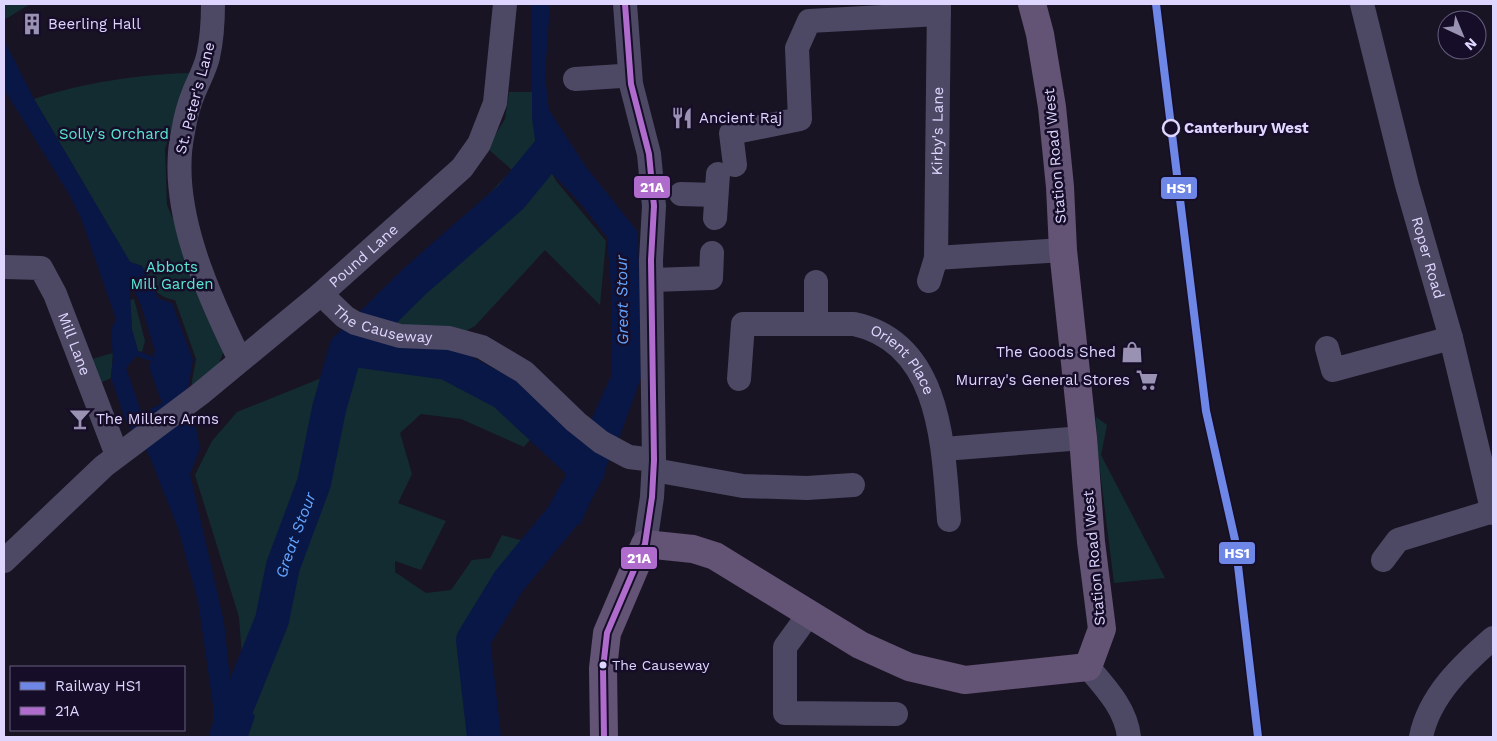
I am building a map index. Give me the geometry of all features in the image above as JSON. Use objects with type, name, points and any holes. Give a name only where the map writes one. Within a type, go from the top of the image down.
[{"type":"main road","name":"Station Road West","points":[[1032,4],[1040,34],[1052,107],[1060,187],[1063,250],[1083,438],[1091,542],[1102,629],[1088,667]]},
{"type":"main road","points":[[604,737],[603,668],[607,633],[645,544],[693,549],[715,556],[860,645],[909,667],[965,680],[1088,667]]},
{"type":"street","name":"St. Peter's Lane","points":[[213,4],[213,27],[208,58],[193,94],[183,131],[178,175],[197,260],[221,321],[240,360]]},
{"type":"street","name":"Pound Lane","points":[[4,561],[83,484],[128,447],[200,394],[320,294],[462,168],[479,144],[496,103],[505,4]]},
{"type":"street","points":[[625,4],[630,73],[650,154],[666,194],[652,280],[654,465],[645,544]]},
{"type":"street","name":"Roper Road","points":[[1362,4],[1407,185],[1486,451],[1493,512]]},
{"type":"street","points":[[666,194],[721,188],[731,133],[800,119],[797,48],[808,12],[939,9]]},
{"type":"street","name":"Kirby's Lane","points":[[930,281],[936,258],[939,9]]},
{"type":"street","points":[[575,79],[621,76],[630,73]]},
{"type":"street","points":[[936,258],[1063,250]]},
{"type":"street","points":[[652,280],[711,278],[712,253]]},
{"type":"street","name":"Mill Lane","points":[[4,267],[37,261],[55,294],[128,447]]},
{"type":"street","points":[[816,282],[816,323]]},
{"type":"street","name":"The Causeway","points":[[320,294],[345,317],[355,323],[400,336],[449,338],[482,347],[524,372],[581,426],[601,442],[629,457],[654,465],[743,486],[807,488],[853,486]]},
{"type":"street","name":"Orient Place","points":[[739,379],[743,324],[854,324],[870,327],[893,339],[904,348],[920,370],[926,384],[944,449],[949,520]]},
{"type":"street","points":[[1327,348],[1333,370],[1451,338]]},
{"type":"street","points":[[944,449],[1083,438]]},
{"type":"street","points":[[1383,560],[1398,540],[1493,512]]},
{"type":"street","points":[[809,614],[785,648],[785,712],[896,714]]},
{"type":"street","points":[[1421,737],[1429,716],[1447,685],[1462,666],[1493,638]]},
{"type":"street","points":[[1088,667],[1117,701],[1128,727],[1129,737]]},
{"type":"green space","points":[[4,4],[30,4],[4,20]]},
{"type":"green space","name":"Solly's Orchard","points":[[190,73],[165,149],[167,205],[226,345],[215,374],[191,387],[196,359],[175,300],[162,296],[157,292],[142,266],[130,262],[34,99],[72,88],[111,80]]},
{"type":"green space","points":[[509,92],[532,92],[536,147],[557,182],[606,241],[600,305],[545,250],[475,326],[460,334],[402,335],[370,318],[512,170],[487,148],[505,119]]},
{"type":"green space","points":[[134,299],[145,341],[142,352],[138,351],[132,330],[130,300]]},
{"type":"green space","points":[[113,353],[111,378],[96,385],[92,359]]},
{"type":"green space","points":[[366,360],[402,363],[436,369],[469,380],[501,397],[538,430],[524,447],[461,419],[421,414],[400,433],[412,474],[398,503],[446,521],[421,570],[395,561],[395,572],[426,593],[451,590],[472,560],[490,558],[502,535],[531,543],[493,588],[466,640],[469,737],[248,737],[239,617],[195,475],[212,441],[237,412]]},
{"type":"green space","points":[[1096,417],[1107,425],[1101,455],[1165,578],[1114,583],[1097,447]]},
{"type":"water","points":[[532,4],[550,4],[545,75],[549,110],[586,167],[638,232],[641,377],[620,436],[580,525],[549,513],[612,374],[612,297],[607,237],[580,203],[550,171],[536,147],[532,118]]},
{"type":"water","points":[[4,40],[34,99],[130,262],[142,266],[159,299],[172,303],[193,360],[188,388],[200,448],[190,474],[224,622],[231,688],[255,716],[248,737],[213,737],[213,705],[198,601],[178,528],[149,455],[126,421],[111,378],[113,358],[111,330],[116,319],[81,218],[69,194],[4,89]],"holes":[[[134,290],[141,305],[155,351],[153,357],[138,351],[132,330],[130,292]],[[136,356],[151,361],[149,367],[162,403],[142,414],[126,368]]]},
{"type":"waterway","name":"Great Stour","points":[[226,737],[272,620],[283,566],[314,483],[329,409],[346,349],[415,281],[511,197],[552,147]]},
{"type":"waterway","name":"Great Stour","points":[[346,349],[447,363],[504,393],[588,471]]},
{"type":"waterway","name":"Great Stour","points":[[484,737],[473,640],[509,581],[562,517],[584,478]]},
{"type":"rail line","name":"HS1","points":[[1156,4],[1206,411],[1235,540],[1258,737]]},
{"type":"transit line","name":"21A","points":[[604,737],[603,668],[607,633],[645,544],[652,497],[654,460],[651,260],[654,206],[649,154],[631,84],[625,4]]},
{"type":"place","name":"Beerling Hall","points":[[32,24]]},
{"type":"place","name":"Ancient Raj","points":[[682,118]]},
{"type":"place","name":"Canterbury West","points":[[1171,128]]},
{"type":"place","name":"The Goods Shed","points":[[1132,352]]},
{"type":"place","name":"Murray's General Stores","points":[[1147,380]]},
{"type":"place","name":"The Millers Arms","points":[[80,419]]},
{"type":"place","name":"The Causeway","points":[[603,665]]},
{"type":"park label","name":"Abbots Mill Garden","points":[[172,276]]}]
